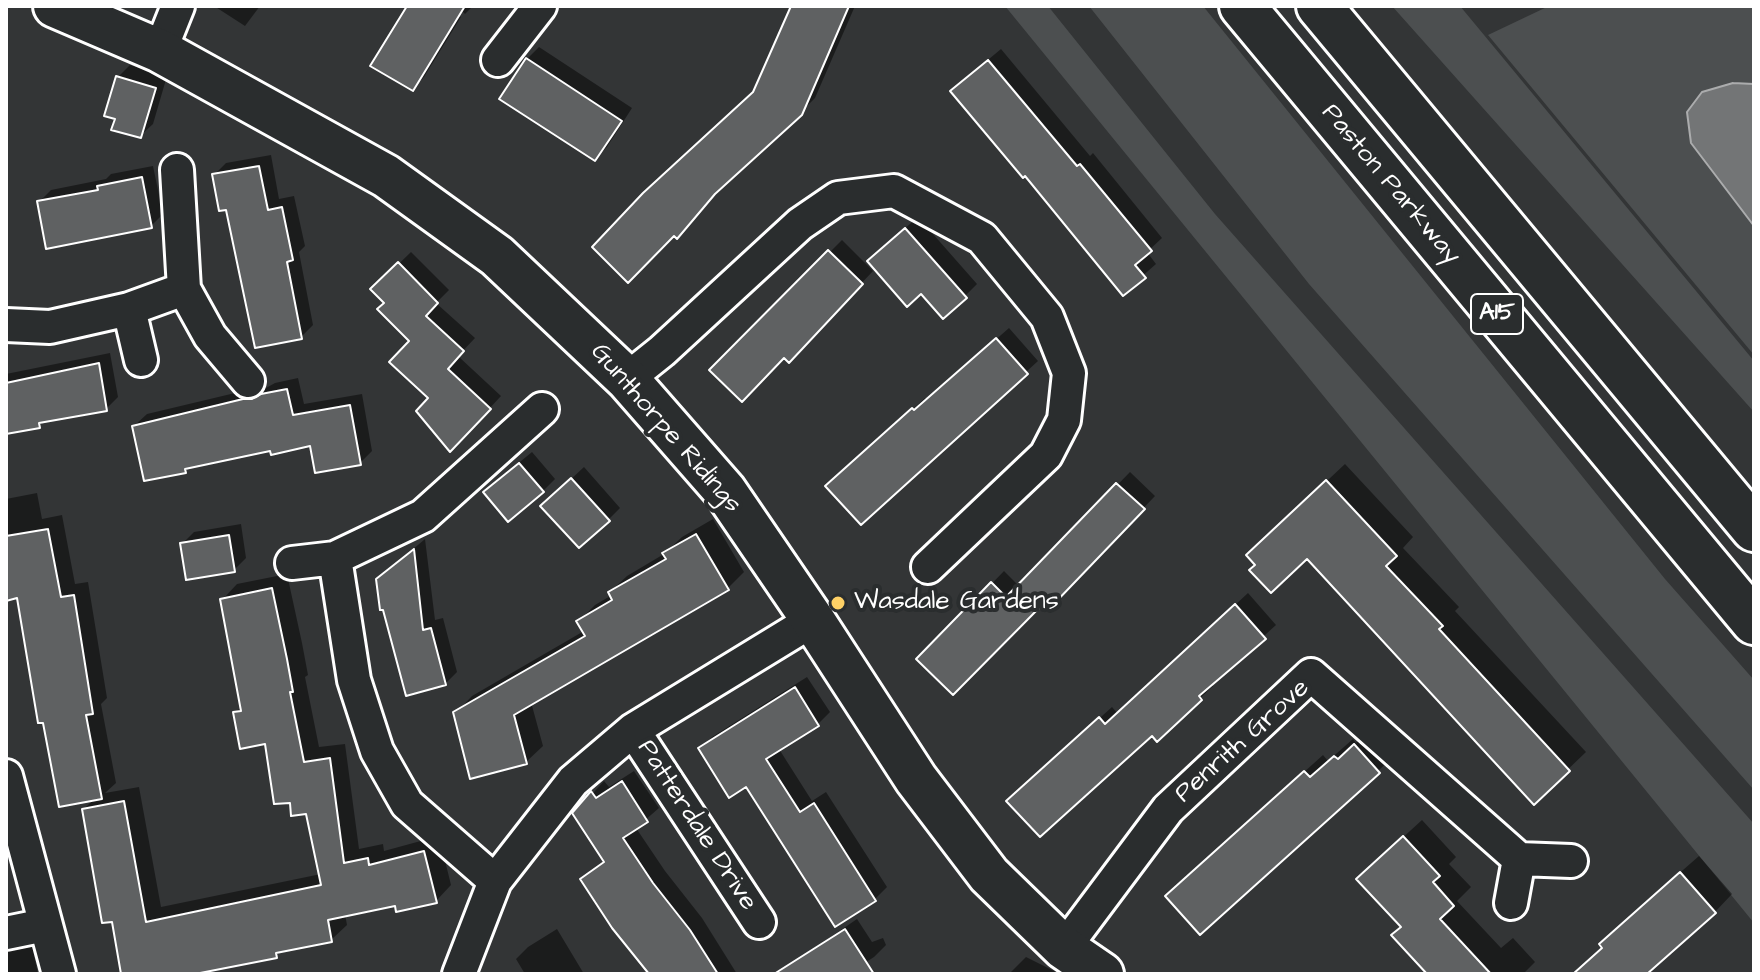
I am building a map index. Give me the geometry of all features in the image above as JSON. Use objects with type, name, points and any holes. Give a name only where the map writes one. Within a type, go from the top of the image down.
[{"type":"highway","name":"Paston Parkway","points":[[1242,6],[1754,622]]},
{"type":"highway","name":"A15","points":[[1319,6],[1754,529]]},
{"type":"street","name":"Gunthorpe Ridings","points":[[55,6],[160,51],[386,176],[497,256],[627,379],[725,491],[916,779],[989,875],[1064,948],[1102,974]]},
{"type":"street","points":[[160,51],[178,6]]},
{"type":"street","points":[[498,60],[540,6]]},
{"type":"street","points":[[177,170],[184,289],[210,336],[248,381]]},
{"type":"street","points":[[627,379],[662,351],[800,224],[838,198],[894,191],[982,238],[1047,317],[1069,373],[1064,420],[1046,455],[928,567]]},
{"type":"street","points":[[6,325],[50,327],[129,309],[184,289]]},
{"type":"street","points":[[129,309],[141,360]]},
{"type":"street","points":[[292,563],[335,558],[423,516],[542,409]]},
{"type":"street","points":[[335,558],[354,680],[377,751],[407,804],[495,881]]},
{"type":"street","name":"Patterdale Drive","points":[[459,974],[495,881],[573,781],[633,730],[813,620]]},
{"type":"street","name":"Penrith Grove","points":[[1064,948],[1168,809],[1311,675],[1519,859]]},
{"type":"street","name":"Patterdale Drive","points":[[633,730],[759,922]]},
{"type":"street","points":[[6,776],[59,974]]},
{"type":"street","points":[[1511,903],[1519,859],[1571,861]]},
{"type":"street","points":[[6,933],[45,925]]},
{"type":"shaded area","points":[[1005,6],[1048,6],[1215,214],[1754,824],[1754,923]]},
{"type":"shaded area","points":[[1089,6],[1203,6],[1665,579],[1754,680],[1754,790],[1309,284]]},
{"type":"shaded area","points":[[1392,6],[1460,6],[1754,361],[1754,412]]},
{"type":"shaded area","points":[[1549,6],[1754,6],[1754,355],[1488,35]]},
{"type":"shaded area","points":[[1733,83],[1754,84],[1754,226],[1691,143],[1687,112],[1702,92]]},
{"type":"building","points":[[407,6],[465,6],[413,91],[370,66]]},
{"type":"building","points":[[791,6],[849,6],[802,115],[715,194],[677,239],[674,236],[628,283],[592,247],[643,193],[753,92]]},
{"type":"building","points":[[526,58],[622,121],[595,161],[499,99]]},
{"type":"building","points":[[988,60],[1152,251],[1135,265],[1146,278],[1123,296],[1025,176],[1023,178],[950,91]]},
{"type":"building","points":[[116,76],[156,88],[141,138],[111,130],[115,119],[104,116]]},
{"type":"building","points":[[259,166],[268,210],[282,207],[293,260],[287,262],[302,339],[255,348],[226,210],[219,211],[212,174]]},
{"type":"building","points":[[142,177],[152,228],[46,249],[37,201],[98,190],[97,186]]},
{"type":"building","points":[[905,228],[967,298],[943,319],[921,294],[907,307],[867,261]]},
{"type":"building","points":[[828,250],[863,284],[789,363],[784,358],[742,402],[709,370]]},
{"type":"building","points":[[398,262],[438,303],[426,316],[464,351],[448,369],[491,409],[450,452],[416,411],[428,398],[389,362],[409,341],[377,309],[384,303],[370,289]]},
{"type":"building","points":[[996,338],[1028,374],[861,525],[825,486]]},
{"type":"building","points":[[99,363],[107,411],[39,423],[40,428],[6,434],[6,383]]},
{"type":"building","points":[[287,389],[293,415],[350,405],[361,465],[315,473],[310,446],[271,455],[270,451],[144,481],[132,426]]},
{"type":"building","points":[[519,463],[544,492],[508,522],[483,492]]},
{"type":"building","points":[[571,478],[610,521],[579,548],[540,506]]},
{"type":"building","points":[[1326,480],[1397,556],[1386,566],[1443,626],[1439,629],[1570,771],[1534,805],[1307,559],[1271,593],[1249,570],[1255,565],[1246,555]]},
{"type":"building","points":[[1116,483],[1145,509],[1050,608],[1044,603],[953,695],[916,659],[991,582],[1006,597]]},
{"type":"building","points":[[48,529],[61,597],[74,595],[93,714],[86,715],[102,799],[59,807],[43,723],[38,723],[17,598],[6,601],[6,536]]},
{"type":"building","points":[[696,534],[729,590],[514,715],[527,764],[470,779],[453,712],[585,636],[576,621],[612,600],[608,592],[666,559],[662,553]]},
{"type":"building","points":[[229,535],[235,572],[186,580],[180,543]]},
{"type":"building","points":[[414,549],[423,630],[431,628],[446,685],[406,696],[383,610],[380,610],[376,579]]},
{"type":"building","points":[[272,588],[304,762],[330,758],[344,863],[368,858],[369,865],[424,851],[437,903],[396,912],[395,906],[328,920],[332,942],[276,953],[277,958],[195,974],[121,974],[112,922],[102,923],[82,809],[124,801],[146,922],[321,885],[306,814],[291,816],[290,803],[274,804],[265,744],[240,749],[233,712],[241,711],[220,599]]},
{"type":"building","points":[[1235,604],[1266,639],[1199,696],[1202,700],[1157,742],[1152,736],[1040,837],[1006,801],[1099,717],[1105,724]]},
{"type":"building","points":[[795,687],[819,726],[766,759],[800,812],[814,803],[876,901],[835,927],[746,787],[729,798],[698,748]]},
{"type":"building","points":[[1354,744],[1380,773],[1200,935],[1165,896],[1304,771],[1310,777],[1334,756],[1338,759]]},
{"type":"building","points":[[622,781],[648,822],[623,838],[718,974],[649,974],[612,928],[580,879],[604,862],[572,813],[591,791],[596,798]]},
{"type":"building","points":[[1403,836],[1440,876],[1433,882],[1454,906],[1440,919],[1491,974],[1427,974],[1391,935],[1401,927],[1356,879]]},
{"type":"building","points":[[1680,872],[1716,913],[1647,974],[1573,974],[1602,948],[1599,944]]},
{"type":"building","points":[[845,929],[874,974],[774,974]]},
{"type":"place","name":"Wasdale Gardens","points":[[838,603]]}]
